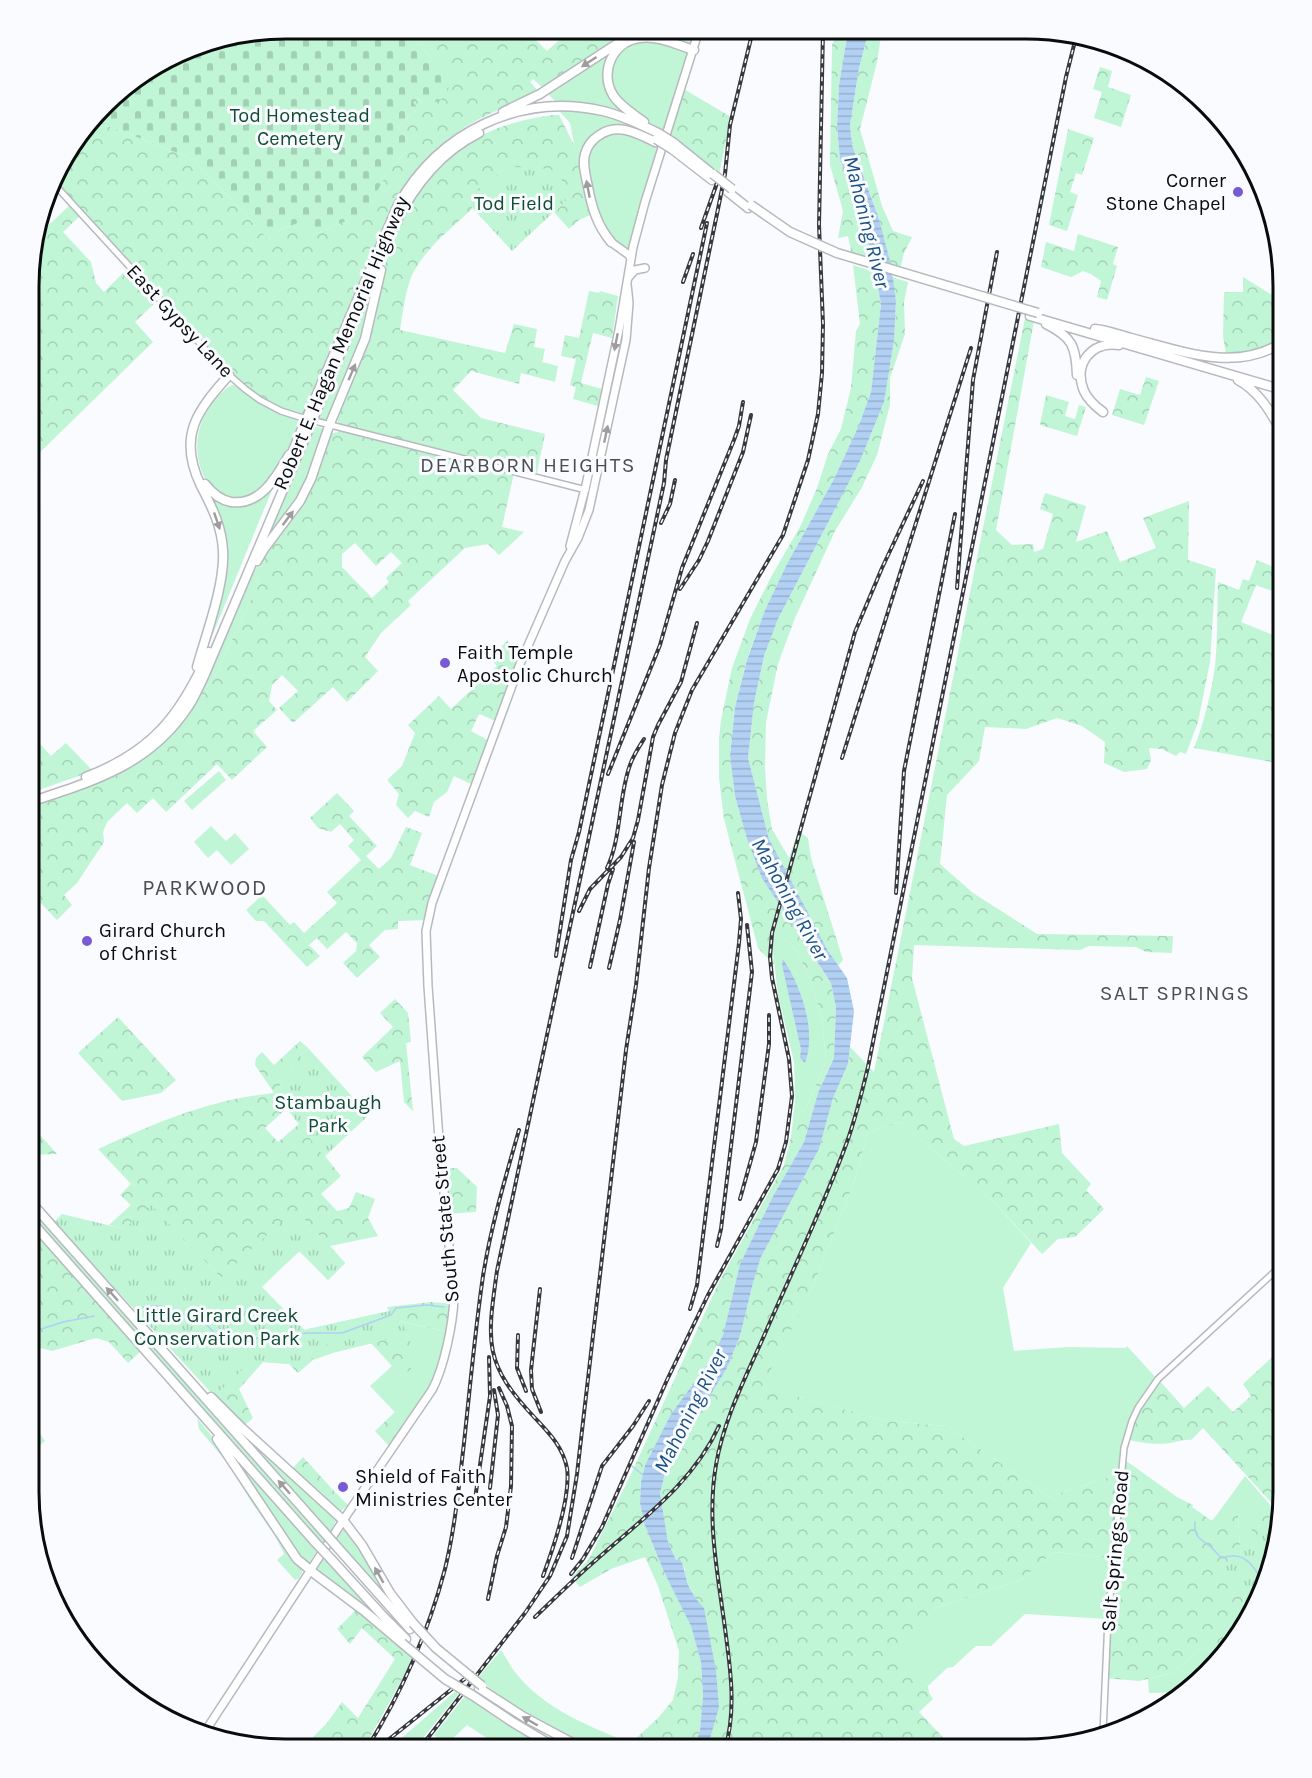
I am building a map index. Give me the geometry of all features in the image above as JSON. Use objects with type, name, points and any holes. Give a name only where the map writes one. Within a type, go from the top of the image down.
[{"type":"highway","points":[[465,133],[477,123],[540,94],[624,39]]},
{"type":"highway","points":[[633,39],[617,49],[607,75],[611,92],[622,106],[656,138]]},
{"type":"highway","points":[[651,39],[694,50]]},
{"type":"highway","name":"Robert E. Hagan Memorial Highway","points":[[39,799],[114,772],[138,758],[156,744],[189,706],[219,642],[398,205],[424,167],[444,148],[465,133],[510,114],[529,110],[578,107],[609,113],[628,119],[656,138]]},
{"type":"highway","name":"Robert E. Hagan Memorial Highway","points":[[311,414],[394,226],[409,197],[423,178],[437,162],[472,136],[505,121],[555,112],[603,117],[623,123],[673,146],[750,206],[790,232],[837,253],[1036,316],[1208,365]]},
{"type":"highway","points":[[614,244],[596,220],[592,207],[584,169],[587,149],[592,141],[606,131],[619,129],[656,138]]},
{"type":"highway","points":[[219,642],[252,570],[264,549],[291,514],[311,479],[329,426],[365,339],[378,277],[394,226]]},
{"type":"highway","points":[[1036,316],[1058,330],[1071,342],[1076,356],[1080,390],[1094,409]]},
{"type":"highway","name":"Robert E. Hagan Memorial Highway","points":[[1036,316],[1193,354],[1208,365]]},
{"type":"highway","points":[[1103,412],[1090,400],[1083,387],[1081,374],[1086,358],[1094,348],[1106,344],[1142,348]]},
{"type":"highway","points":[[1208,365],[1273,345]]},
{"type":"highway","points":[[1234,358],[1262,353],[1273,347]]},
{"type":"highway","points":[[1208,365],[1273,385]]},
{"type":"highway","points":[[1233,374],[1262,399],[1273,417]]},
{"type":"highway","points":[[231,376],[204,409],[195,433],[195,461],[209,490],[226,500],[238,502],[251,500],[272,483],[294,447]]},
{"type":"highway","points":[[186,697],[218,592],[223,565],[222,538],[216,517],[193,464],[192,436],[201,408],[231,376]]},
{"type":"highway","name":"Robert E. Hagan Memorial Highway","points":[[39,793],[100,772],[130,756],[164,727],[186,697],[214,639],[294,447],[307,425]]},
{"type":"highway","points":[[39,1211],[322,1531],[436,1653],[505,1706],[566,1739]]},
{"type":"highway","points":[[39,1230],[404,1641]]},
{"type":"highway","points":[[150,1336],[161,1343],[242,1428],[343,1520],[362,1545],[412,1626]]},
{"type":"highway","points":[[171,1380],[234,1462],[294,1555],[310,1570],[472,1695],[541,1739]]},
{"type":"main road","points":[[568,555],[585,489],[635,239],[697,39]]},
{"type":"main road","name":"East Gypsy Lane","points":[[59,189],[231,376],[260,400],[281,411],[329,426],[594,491]]},
{"type":"main road","points":[[614,244],[627,246],[635,239]]},
{"type":"main road","points":[[614,244],[631,259]]},
{"type":"main road","points":[[568,555],[580,534],[594,491],[626,340],[628,281],[635,270],[645,268]]},
{"type":"main road","name":"South State Street","points":[[208,1727],[343,1520],[434,1386],[452,1320],[454,1286],[434,1080],[426,931],[432,903],[511,689],[568,555]]},
{"type":"main road","name":"Salt Springs Road","points":[[1103,1727],[1108,1619],[1124,1448],[1134,1414],[1158,1379],[1273,1273]]},
{"type":"green space","points":[[414,39],[535,39],[547,51],[560,39],[621,39],[544,89],[533,79],[530,82],[539,92],[470,124],[441,145],[424,162],[409,181],[386,221],[303,418],[281,411],[245,389],[159,299],[135,322],[153,342],[39,453],[41,254],[46,228],[71,204],[59,189],[64,177],[100,123],[193,159],[268,239],[277,231],[298,223],[313,235],[346,221],[357,231],[386,174],[413,144],[398,127],[418,108],[413,102],[416,99],[430,103],[450,77]],"holes":[[[81,215],[129,267],[104,292],[96,283],[91,262],[63,232]]]},
{"type":"green space","name":"Tod Homestead Cemetery","points":[[414,39],[450,77],[448,90],[441,99],[431,103],[419,99],[413,102],[418,108],[398,127],[413,144],[386,174],[357,232],[346,221],[313,235],[298,223],[277,231],[268,239],[193,159],[100,123],[136,90],[177,64],[222,47],[254,41]]},
{"type":"green space","points":[[627,39],[696,39],[631,259],[590,215],[570,123],[560,112],[557,103],[546,92]]},
{"type":"green space","points":[[834,39],[847,39],[839,85],[837,127],[840,159],[873,261],[852,255],[848,236],[838,238],[843,211],[830,165],[832,45]]},
{"type":"green space","points":[[867,39],[881,39],[860,129],[882,206],[893,231],[912,237],[904,253],[900,270],[891,267],[879,219],[852,145],[850,125],[859,68]]},
{"type":"green space","points":[[1100,67],[1112,71],[1108,87],[1131,95],[1121,127],[1094,118],[1102,92],[1093,89]]},
{"type":"green space","points":[[682,88],[731,117],[719,174],[665,138]]},
{"type":"green space","points":[[559,115],[575,147],[590,215],[579,220],[569,229],[554,212],[574,193],[466,201],[473,208],[431,247],[417,265],[406,295],[400,330],[505,353],[514,324],[537,329],[534,347],[545,349],[542,362],[558,366],[555,382],[521,373],[519,384],[471,371],[453,390],[481,418],[545,434],[536,477],[514,473],[502,527],[524,532],[499,555],[488,544],[465,548],[408,601],[411,605],[381,633],[365,657],[378,671],[347,702],[333,687],[293,723],[279,708],[298,691],[282,675],[272,685],[269,701],[277,710],[253,731],[267,747],[232,780],[217,764],[166,812],[153,798],[137,813],[127,803],[107,822],[103,832],[104,842],[77,883],[64,895],[72,905],[57,920],[39,901],[39,802],[112,776],[140,760],[214,678],[260,581],[251,577],[267,549],[292,516],[330,434],[338,432],[340,425],[336,418],[382,273],[397,234],[416,196],[428,179],[451,155],[481,136],[516,122]],"holes":[[[355,543],[376,566],[391,552],[402,563],[386,578],[389,582],[372,598],[342,567],[342,554]]]},
{"type":"green space","points":[[1068,129],[1094,138],[1082,175],[1076,173],[1070,192],[1078,195],[1067,231],[1049,225]]},
{"type":"green space","name":"Tod Field","points":[[514,167],[551,169],[574,193],[512,251],[466,201],[489,179]]},
{"type":"green space","points":[[1078,234],[1118,247],[1113,264],[1117,266],[1107,300],[1097,297],[1101,281],[1091,274],[1083,271],[1071,277],[1041,267],[1046,242],[1074,251]]},
{"type":"green space","points":[[853,265],[875,272],[881,304],[871,392],[859,425],[834,479],[787,564],[765,610],[747,659],[735,707],[730,756],[735,796],[747,839],[812,955],[831,983],[836,1007],[834,1058],[818,1093],[804,1142],[772,1198],[740,1264],[723,1335],[710,1361],[671,1414],[645,1465],[640,1503],[644,1523],[664,1572],[691,1625],[701,1662],[703,1696],[697,1739],[635,1739],[673,1700],[678,1677],[679,1651],[658,1586],[645,1557],[611,1569],[580,1587],[572,1577],[589,1559],[631,1474],[719,1282],[784,1165],[793,1119],[806,1108],[826,1062],[822,1017],[809,976],[795,949],[772,928],[774,965],[758,948],[724,819],[719,778],[719,739],[732,668],[750,619],[801,525],[817,488],[828,454],[841,429],[851,388],[856,331],[860,324]]},
{"type":"green space","points":[[377,273],[367,328],[330,419],[325,422],[316,419],[314,426],[322,428],[325,433],[313,467],[297,501],[262,548]]},
{"type":"green space","points":[[892,277],[908,282],[904,302],[905,334],[890,378],[890,405],[877,455],[861,489],[835,531],[795,618],[778,664],[766,722],[765,768],[772,829],[789,858],[798,831],[808,838],[811,858],[843,960],[838,966],[796,893],[769,839],[748,758],[754,703],[764,656],[778,619],[860,461],[884,402],[894,339],[896,301]]},
{"type":"green space","points":[[1243,277],[1272,295],[1273,293],[1273,342],[1257,350],[1226,355],[1223,336],[1224,292],[1243,292]]},
{"type":"green space","points":[[39,291],[41,299],[39,316]]},
{"type":"green space","points":[[589,291],[599,293],[600,291],[618,296],[612,338],[593,333],[581,383],[602,389],[598,406],[573,399],[576,387],[570,385],[576,359],[561,356],[565,335],[579,338]]},
{"type":"green space","points":[[1025,318],[1034,321],[996,530],[1012,545],[1033,544],[1034,552],[1043,549],[1053,514],[1040,509],[1045,493],[1086,506],[1076,542],[1107,531],[1120,562],[1156,548],[1143,518],[1189,501],[1188,560],[1216,569],[1210,662],[1198,722],[1186,754],[1180,752],[1176,756],[1162,749],[1149,748],[1151,760],[1147,769],[1124,772],[1104,763],[1105,742],[1082,726],[1057,718],[1026,729],[985,727],[979,761],[947,795],[940,864],[973,893],[1037,934],[1173,936],[1172,953],[1146,952],[1136,947],[1089,946],[1080,950],[914,945],[912,978],[954,1139],[964,1146],[1059,1124],[1062,1153],[1091,1184],[1086,1190],[1104,1209],[1075,1237],[1058,1239],[1042,1254],[993,1201],[900,1122],[868,1133],[854,1182],[812,1289],[762,1387],[887,1421],[947,1426],[1049,1497],[1121,1473],[1122,1458],[1177,1497],[1193,1505],[1192,1507],[1212,1521],[1221,1509],[1238,1516],[1244,1608],[1215,1652],[1203,1647],[1172,1673],[1139,1681],[1105,1678],[1113,1558],[1054,1552],[1021,1580],[937,1607],[893,1649],[928,1686],[933,1699],[919,1712],[945,1739],[709,1739],[696,1601],[685,1576],[685,1569],[680,1559],[676,1560],[668,1542],[660,1493],[667,1466],[727,1368],[740,1336],[761,1257],[819,1149],[833,1098],[848,1064],[850,1047],[874,1072]]},
{"type":"green space","points":[[1146,377],[1159,381],[1144,425],[1112,415],[1120,389],[1140,395]]},
{"type":"green space","points":[[232,385],[303,418],[284,462],[268,484],[250,497],[233,499],[218,494],[207,481],[199,464],[197,444],[201,424],[212,404]]},
{"type":"green space","points":[[1046,395],[1069,402],[1065,416],[1075,419],[1079,405],[1086,407],[1077,436],[1040,425]]},
{"type":"green space","points":[[276,480],[201,663],[225,563],[205,489],[238,504]]},
{"type":"green space","points":[[1257,560],[1273,567],[1273,591],[1256,585],[1241,622],[1273,635],[1273,762],[1194,748],[1207,708],[1215,666],[1218,582],[1239,590],[1243,579],[1249,581]]},
{"type":"green space","points":[[251,577],[260,581],[214,678],[195,700],[226,636]]},
{"type":"green space","points":[[508,640],[512,656],[520,664],[498,722],[479,714],[471,731],[491,742],[475,786],[454,776],[447,792],[434,802],[429,817],[415,811],[408,818],[396,805],[399,794],[387,780],[402,766],[415,733],[408,725],[439,696],[451,709],[497,666],[490,658]]},
{"type":"green space","points":[[39,743],[51,756],[39,761]]},
{"type":"green space","points":[[66,743],[93,771],[39,790],[39,761],[51,756]]},
{"type":"green space","points":[[219,771],[226,780],[192,810],[184,801]]},
{"type":"green space","points":[[337,793],[354,811],[349,816],[377,846],[366,856],[379,869],[391,858],[406,827],[422,833],[410,865],[441,877],[428,920],[398,921],[398,929],[385,930],[369,945],[380,957],[357,978],[343,963],[356,951],[357,943],[346,932],[327,949],[317,938],[309,945],[320,956],[307,967],[264,921],[256,921],[246,910],[262,895],[290,925],[294,922],[304,933],[337,903],[327,892],[361,860],[348,846],[354,840],[340,824],[331,832],[318,828],[310,818]]},
{"type":"green space","points":[[211,826],[226,841],[235,833],[249,849],[231,865],[217,850],[208,858],[194,842]]},
{"type":"green space","points":[[772,928],[795,949],[809,976],[822,1017],[826,1062],[806,1108],[793,1119],[794,1062],[778,995]]},
{"type":"green space","points":[[395,999],[408,1013],[411,1042],[406,1043],[413,1111],[404,1102],[400,1061],[376,1072],[362,1057],[393,1027],[380,1013]]},
{"type":"green space","points":[[118,1017],[176,1080],[161,1093],[122,1101],[78,1053]]},
{"type":"green space","points":[[300,1041],[308,1048],[298,1058],[275,1093],[287,1108],[265,1128],[278,1142],[299,1124],[341,1176],[321,1194],[337,1211],[349,1208],[356,1192],[375,1199],[368,1218],[378,1236],[330,1246],[345,1263],[328,1280],[300,1251],[279,1270],[221,1278],[199,1255],[109,1225],[131,1205],[120,1195],[131,1184],[98,1149],[163,1121],[205,1107],[250,1096],[274,1093],[255,1065],[256,1058],[262,1052],[274,1065]]},
{"type":"green space","name":"Stambaugh Park","points":[[308,1048],[369,1115],[324,1157],[275,1093],[298,1058]]},
{"type":"green space","points":[[900,1122],[993,1201],[1031,1243],[1003,1288],[1014,1351],[1068,1347],[1126,1348],[1127,1346],[1158,1380],[1132,1421],[1121,1473],[1049,1497],[947,1426],[887,1421],[761,1387],[812,1289],[854,1182],[868,1133]]},
{"type":"green space","points":[[39,1135],[41,1136],[57,1154],[39,1155]]},
{"type":"green space","points":[[442,1168],[457,1168],[477,1187],[476,1212],[446,1214]]},
{"type":"green space","name":"Little Girard Creek Conservation Park","points":[[151,1205],[221,1278],[295,1209],[345,1263],[328,1280],[299,1251],[262,1287],[304,1330],[390,1311],[410,1334],[336,1352],[329,1344],[310,1350],[316,1357],[289,1364],[252,1361],[214,1396],[54,1222],[62,1214],[124,1229]]},
{"type":"green space","points":[[39,1218],[325,1540],[322,1543],[39,1224]]},
{"type":"green space","name":"Little Girard Creek Conservation Park","points":[[81,1233],[289,1315],[304,1330],[389,1311],[387,1307],[431,1302],[454,1304],[449,1332],[399,1321],[410,1334],[411,1369],[402,1377],[371,1343],[313,1360],[298,1373],[289,1364],[263,1362],[239,1389],[253,1418],[244,1426],[214,1396],[197,1354],[120,1294],[71,1241]]},
{"type":"green space","points":[[39,1237],[140,1352],[128,1363],[109,1342],[96,1338],[52,1351],[39,1348],[39,1319],[41,1317],[39,1313]]},
{"type":"green space","points":[[398,1321],[449,1332],[439,1371],[408,1426],[370,1386],[392,1366],[402,1377]]},
{"type":"green space","points":[[1273,1356],[1272,1504],[1203,1428],[1191,1440],[1171,1443],[1148,1443],[1126,1439],[1132,1421],[1158,1379],[1184,1408],[1208,1386],[1233,1412],[1251,1396],[1243,1384]]},
{"type":"green space","points":[[395,1412],[408,1426],[392,1449],[375,1431]]},
{"type":"green space","points":[[197,1418],[215,1440],[302,1567],[302,1573],[298,1579],[295,1580],[277,1560],[284,1554],[275,1536],[229,1465],[199,1429]]},
{"type":"green space","points":[[228,1418],[337,1519],[330,1532]]},
{"type":"green space","points":[[238,1421],[335,1504],[334,1491],[348,1505],[340,1512]]},
{"type":"green space","points":[[39,1432],[45,1441],[39,1446]]},
{"type":"green space","points":[[231,1453],[317,1551],[308,1564],[298,1557]]},
{"type":"green space","points":[[303,1457],[334,1491],[336,1505],[293,1468]]},
{"type":"green space","points":[[1245,1476],[1272,1507],[1265,1556],[1244,1608],[1238,1517],[1221,1509]]},
{"type":"green space","points":[[1272,1512],[1265,1556],[1259,1574],[1255,1574],[1251,1515]]},
{"type":"green space","points":[[1271,1524],[1265,1556],[1251,1595],[1220,1572]]},
{"type":"green space","points":[[345,1527],[347,1528],[405,1616],[336,1540]]},
{"type":"green space","points":[[1054,1552],[1113,1558],[1108,1619],[1025,1614],[991,1646],[976,1646],[928,1686],[892,1649],[937,1607],[1021,1580]]},
{"type":"green space","points":[[324,1558],[384,1624],[316,1571]]},
{"type":"green space","points":[[357,1609],[413,1655],[369,1739],[338,1739],[335,1737],[315,1739],[313,1737],[327,1723],[342,1702],[358,1718],[395,1659],[362,1628],[350,1644],[337,1629]]},
{"type":"green space","points":[[1203,1647],[1215,1652],[1189,1678],[1170,1692],[1149,1693],[1148,1679],[1172,1673]]},
{"type":"green space","points":[[501,1650],[519,1677],[546,1701],[576,1720],[620,1739],[576,1739],[514,1706],[477,1679]]},
{"type":"green space","points":[[457,1690],[460,1692],[422,1739],[400,1739]]},
{"type":"green space","points":[[465,1696],[532,1739],[488,1739],[467,1725],[452,1739],[439,1739],[434,1735]]},
{"type":"water","name":"Mahoning River","points":[[847,39],[867,39],[859,68],[850,125],[852,145],[879,219],[891,265],[896,301],[894,340],[884,402],[860,461],[778,619],[764,656],[754,703],[748,758],[769,839],[828,951],[847,978],[854,1011],[848,1064],[833,1098],[819,1149],[761,1257],[740,1336],[727,1368],[667,1466],[660,1493],[668,1542],[676,1560],[681,1561],[691,1590],[704,1608],[716,1671],[719,1707],[710,1739],[697,1739],[703,1696],[701,1662],[691,1626],[664,1572],[644,1523],[640,1503],[641,1482],[645,1465],[671,1414],[710,1361],[723,1335],[740,1264],[772,1198],[804,1142],[818,1093],[834,1058],[836,1007],[831,983],[762,878],[747,839],[735,796],[730,756],[735,707],[747,660],[765,610],[787,564],[834,479],[859,425],[871,392],[881,304],[871,251],[840,159],[837,127],[839,85]]},
{"type":"water","points":[[783,959],[796,982],[808,1023],[809,1037],[805,1063],[800,1058],[801,1049],[782,965]]},
{"type":"waterway","points":[[143,1307],[161,1306],[204,1322],[223,1342],[308,1333],[342,1333],[391,1315],[396,1308],[427,1305],[444,1307]]},
{"type":"waterway","points":[[39,1330],[94,1316]]},
{"type":"waterway","name":"Mahoning River","points":[[632,1466],[643,1475]]},
{"type":"waterway","points":[[1195,1522],[1196,1531],[1201,1540],[1222,1558],[1230,1556],[1243,1558],[1259,1575]]},
{"type":"railway","points":[[543,1576],[564,1507],[568,1480],[567,1468],[555,1441],[518,1399],[497,1366],[491,1334],[497,1271],[664,483],[666,460],[725,174],[730,125],[751,39]]},
{"type":"railway","points":[[427,1739],[525,1613],[550,1576],[567,1536],[577,1474],[649,868],[662,785],[675,733],[692,690],[783,535],[808,460],[818,414],[823,324],[819,225],[823,39]]},
{"type":"railway","points":[[727,1739],[732,1692],[713,1529],[713,1486],[716,1465],[731,1412],[829,1189],[847,1142],[861,1095],[1074,44]]},
{"type":"railway","points":[[701,228],[717,183]]},
{"type":"railway","points":[[556,956],[571,860],[579,832],[707,223]]},
{"type":"railway","points":[[957,588],[973,380],[997,252]]},
{"type":"railway","points":[[683,282],[693,254]]},
{"type":"railway","points":[[842,758],[971,348]]},
{"type":"railway","points":[[608,774],[660,645],[682,568],[734,440],[743,402]]},
{"type":"railway","points":[[680,589],[708,541],[743,452],[751,415]]},
{"type":"railway","points":[[661,523],[670,504],[675,480]]},
{"type":"railway","points":[[571,1574],[602,1527],[667,1380],[708,1295],[778,1169],[786,1142],[792,1096],[789,1059],[772,978],[770,957],[772,933],[855,632],[923,481]]},
{"type":"railway","points":[[896,893],[904,771],[955,514]]},
{"type":"railway","points":[[579,911],[590,889],[621,857],[633,838],[653,737],[681,682],[697,623]]},
{"type":"railway","points":[[607,868],[615,843],[626,778],[633,758],[644,739]]},
{"type":"railway","points":[[609,968],[634,842]]},
{"type":"railway","points":[[590,967],[613,869]]},
{"type":"railway","points":[[690,1309],[697,1285],[739,943],[741,919],[738,893]]},
{"type":"railway","points":[[717,1246],[721,1229],[752,972],[747,925]]},
{"type":"railway","points":[[740,1199],[756,1142],[769,1044],[769,1015]]},
{"type":"railway","points":[[372,1739],[413,1661],[431,1616],[445,1569],[456,1506],[486,1257],[519,1130]]},
{"type":"railway","points":[[540,1289],[531,1370],[532,1389],[541,1412]]},
{"type":"railway","points":[[518,1335],[517,1368],[526,1391]]},
{"type":"railway","points":[[474,1506],[490,1396],[489,1357]]},
{"type":"railway","points":[[488,1599],[506,1527],[511,1486],[512,1426],[499,1388]]},
{"type":"railway","points":[[490,1488],[498,1415],[494,1390]]},
{"type":"railway","points":[[572,1558],[602,1466],[649,1401]]},
{"type":"railway","points":[[535,1617],[681,1483],[708,1446],[719,1426]]},
{"type":"railway","points":[[389,1739],[472,1673]]},
{"type":"place","name":"Corner Stone Chapel","points":[[1238,192]]},
{"type":"place","name":"Faith Temple Apostolic Church","points":[[445,663]]},
{"type":"place","name":"Girard Church of Christ","points":[[87,941]]},
{"type":"place","name":"Shield of Faith Ministries Center","points":[[343,1487]]},
{"type":"district","name":"DEARBORN HEIGHTS","points":[[528,465]]},
{"type":"district","name":"PARKWOOD","points":[[205,888]]},
{"type":"district","name":"SALT SPRINGS","points":[[1175,993]]}]
